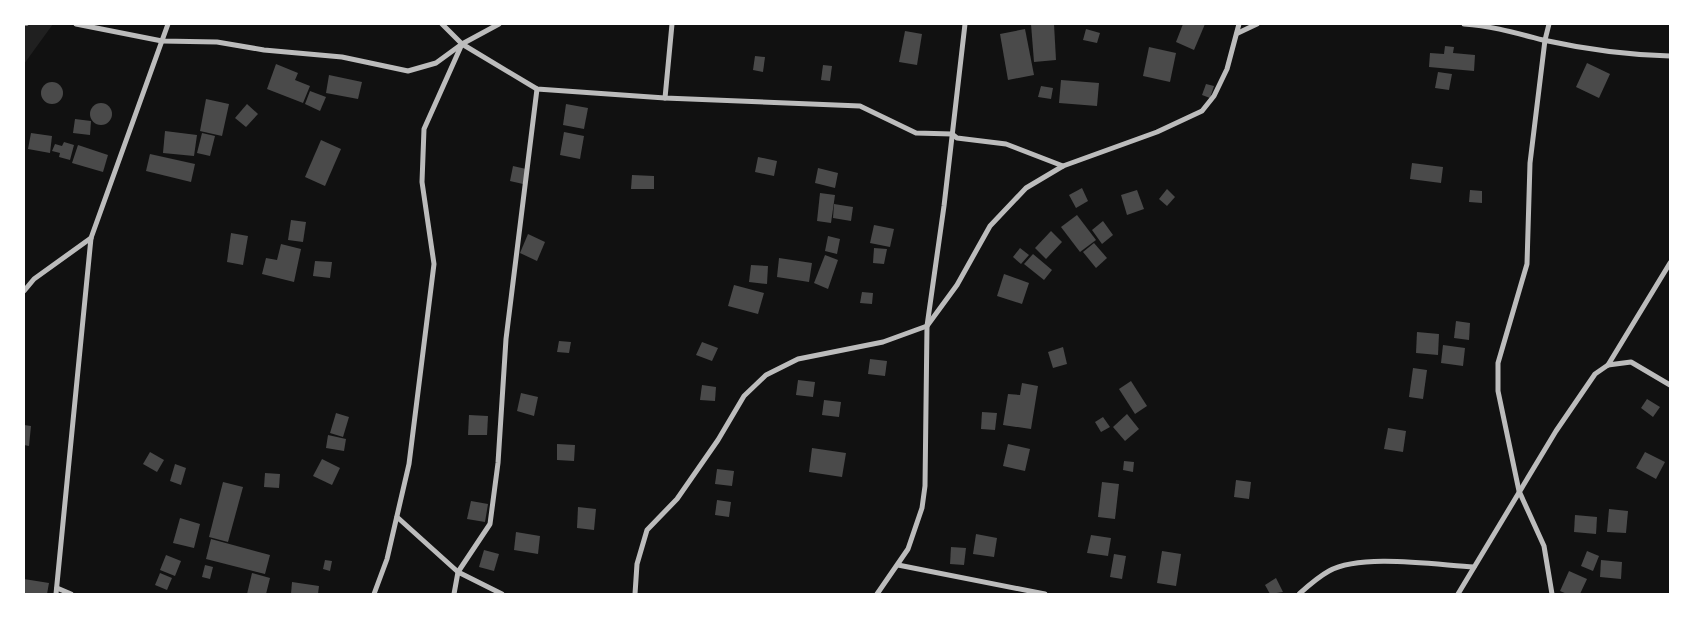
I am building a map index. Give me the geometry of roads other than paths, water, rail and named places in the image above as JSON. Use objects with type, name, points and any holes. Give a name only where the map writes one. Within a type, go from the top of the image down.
[{"type":"street","points":[[76,24],[162,41],[217,42],[264,50],[342,56],[408,71],[436,63],[462,44],[499,24]]},
{"type":"street","points":[[71,594],[56,591],[91,238],[168,24]]},
{"type":"street","points":[[442,24],[462,44],[536,89],[665,98],[860,106],[916,133],[952,134],[957,138],[1006,144],[1063,166]]},
{"type":"street","points":[[665,98],[672,24]]},
{"type":"street","points":[[877,594],[898,565],[915,531],[922,508],[925,486],[927,326],[964,24]]},
{"type":"street","points":[[635,594],[637,564],[647,530],[676,499],[718,440],[744,396],[766,374],[798,359],[883,342],[927,326],[957,285],[990,226],[1026,188],[1063,166],[1157,132],[1202,111],[1214,96],[1227,69],[1239,24]]},
{"type":"street","points":[[1238,33],[1257,24]]},
{"type":"street","points":[[1464,24],[1493,26],[1545,40],[1643,55],[1670,56]]},
{"type":"street","points":[[1549,24],[1545,40],[1530,163],[1527,264],[1498,363],[1498,391],[1519,491],[1544,546],[1552,594]]},
{"type":"street","points":[[374,594],[387,559],[409,464],[434,264],[422,182],[424,129],[462,44]]},
{"type":"street","points":[[454,594],[458,572],[490,524],[498,462],[506,339],[536,89]]},
{"type":"street","points":[[24,291],[34,279],[91,238]]},
{"type":"street","points":[[1458,594],[1519,491],[1595,374],[1608,365],[1670,262]]},
{"type":"street","points":[[1608,365],[1631,362],[1670,385]]},
{"type":"street","points":[[397,516],[458,572],[502,594]]},
{"type":"street","points":[[1299,594],[1329,570],[1346,564],[1379,562],[1474,567]]},
{"type":"street","points":[[898,565],[1045,594]]}]
